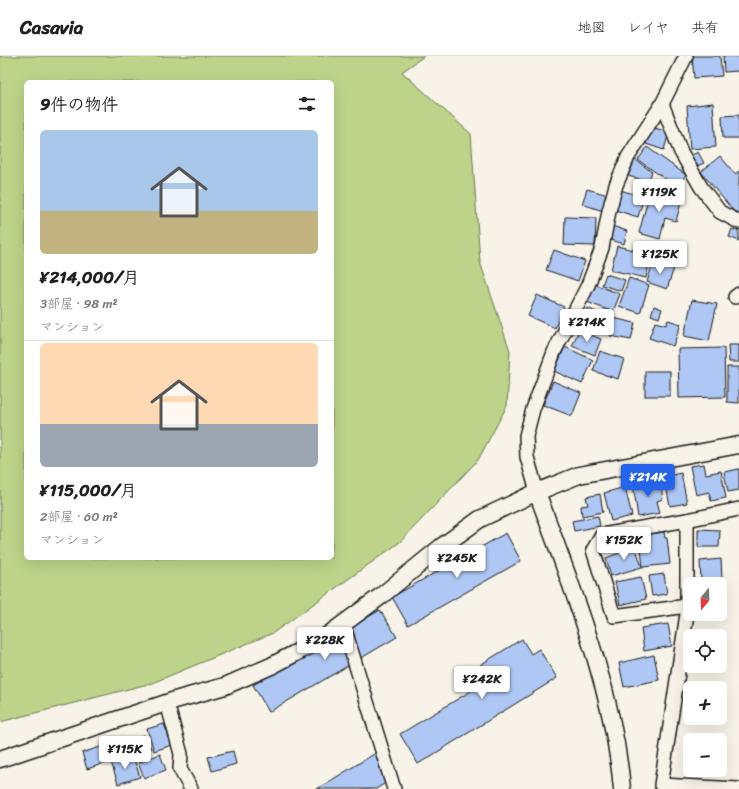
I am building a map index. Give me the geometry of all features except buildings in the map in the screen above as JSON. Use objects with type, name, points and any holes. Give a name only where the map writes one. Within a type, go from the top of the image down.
[{"type":"street","points":[[622,789],[605,693],[584,620],[537,492],[526,457],[526,436],[532,409],[554,352],[588,285],[602,248],[608,211],[616,185],[628,157],[662,104],[686,56]]},
{"type":"street","points":[[662,104],[681,152],[701,187],[720,212],[739,222]]},
{"type":"street","points":[[0,759],[167,703],[225,686],[271,666],[324,638],[381,596],[441,547],[480,519],[537,492],[579,475],[739,445]]},
{"type":"street","points":[[683,607],[614,616],[593,550],[602,535],[739,510]]},
{"type":"street","points":[[687,577],[688,520]]},
{"type":"street","points":[[685,621],[661,785],[738,789],[739,782]]},
{"type":"street","points":[[343,624],[394,789]]},
{"type":"street","points":[[167,703],[181,754],[180,769],[191,789]]},
{"type":"green space","points":[[0,56],[424,56],[402,72],[471,134],[480,262],[510,351],[507,406],[478,460],[400,542],[273,633],[152,683],[0,722]]}]
